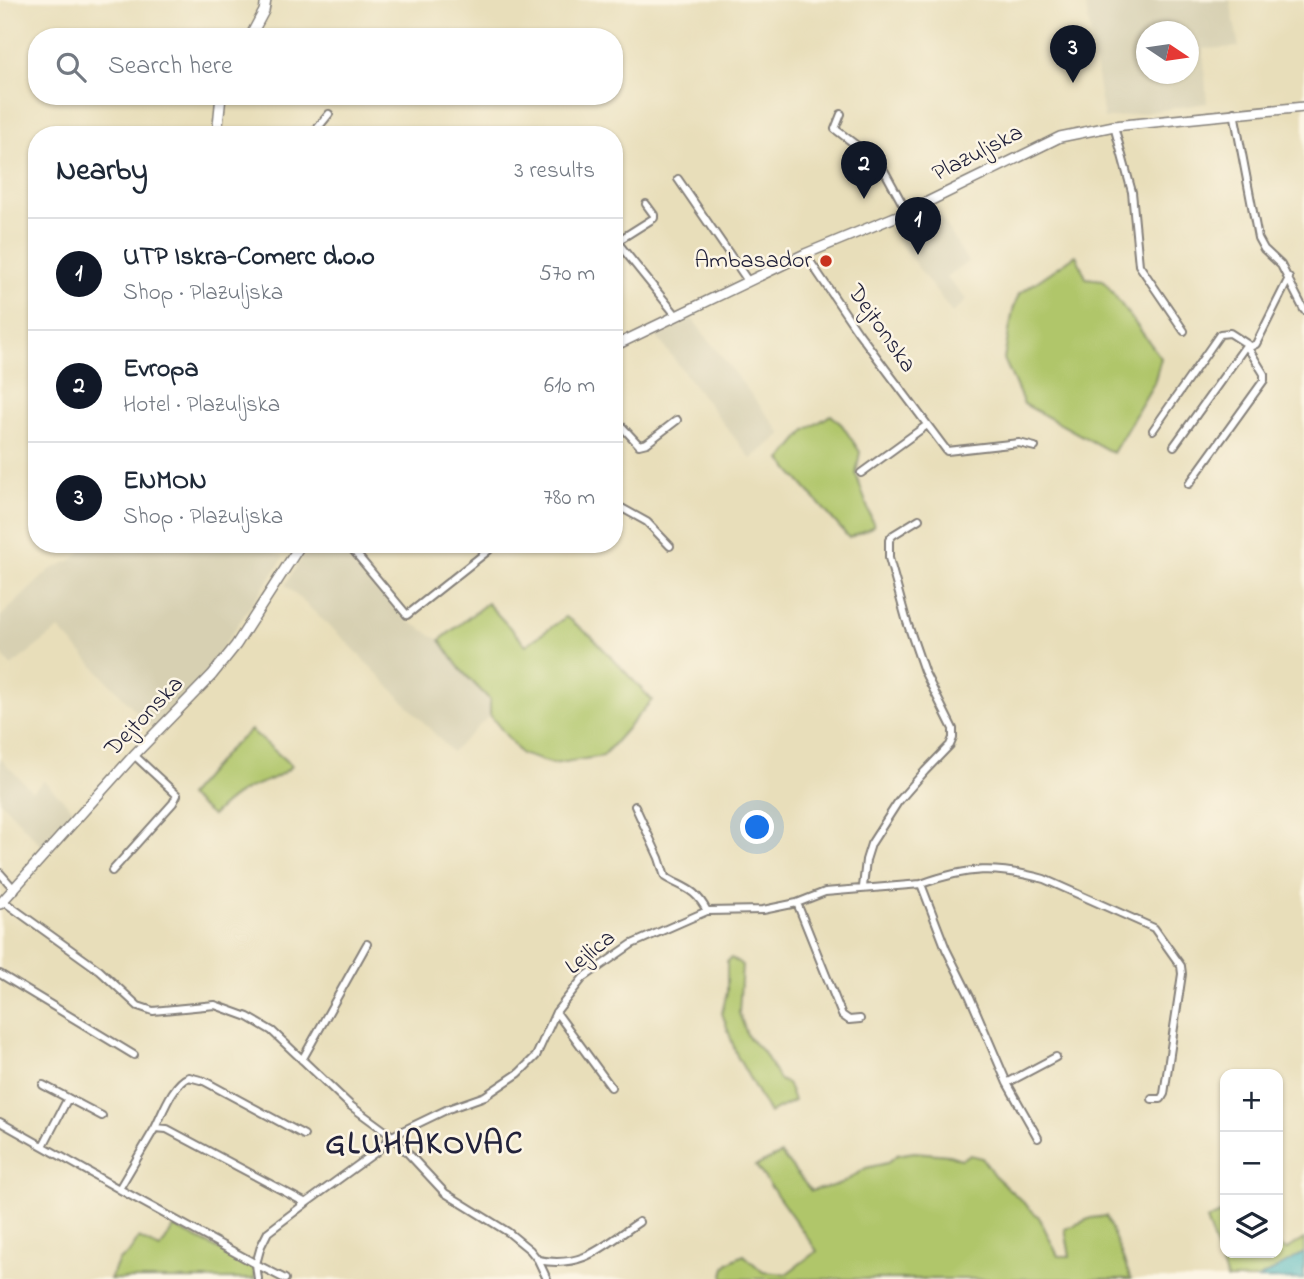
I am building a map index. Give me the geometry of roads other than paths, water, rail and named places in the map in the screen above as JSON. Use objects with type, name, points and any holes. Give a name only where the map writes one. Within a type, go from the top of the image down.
[{"type":"main road","points":[[255,28],[264,11],[266,0]]},
{"type":"main road","points":[[218,126],[220,105]]},
{"type":"main road","name":"Plazuljska","points":[[623,342],[806,254],[907,212],[1041,144],[1074,132],[1234,112],[1304,107]]},
{"type":"main road","name":"Dejtonska","points":[[2,903],[134,755],[185,704],[228,655],[295,553]]},
{"type":"street","points":[[1234,112],[1258,238],[1264,250],[1281,265],[1304,310]]},
{"type":"street","points":[[319,126],[329,114]]},
{"type":"street","points":[[841,114],[835,129],[877,161],[907,212]]},
{"type":"street","points":[[1114,126],[1132,192],[1139,265],[1184,331]]},
{"type":"street","points":[[678,179],[748,281]]},
{"type":"street","points":[[623,235],[653,218],[654,215],[646,204]]},
{"type":"street","points":[[623,250],[676,315]]},
{"type":"street","name":"Dejtonska","points":[[806,254],[858,332],[950,452],[1019,443],[1035,447]]},
{"type":"street","points":[[1174,446],[1247,346],[1256,344],[1289,278]]},
{"type":"street","points":[[1153,430],[1220,334],[1230,333],[1247,346],[1264,374],[1264,380],[1189,484]]},
{"type":"street","points":[[623,428],[639,445],[647,443],[677,420]]},
{"type":"street","points":[[861,473],[927,425]]},
{"type":"street","points":[[623,509],[647,522],[670,546]]},
{"type":"street","points":[[863,887],[871,844],[898,802],[950,745],[953,738],[953,729],[924,671],[889,558],[889,540],[919,519]]},
{"type":"street","points":[[355,553],[407,615],[485,553]]},
{"type":"street","points":[[112,871],[173,803],[177,795],[134,755]]},
{"type":"street","points":[[635,806],[665,877],[692,890],[708,911]]},
{"type":"street","name":"Lejlica","points":[[256,1264],[265,1236],[376,1152],[392,1136],[448,1109],[485,1096],[519,1073],[536,1056],[556,1012],[583,978],[632,944],[708,911],[763,910],[797,903],[825,892],[921,884],[966,870],[995,870],[1044,879],[1154,928],[1181,966],[1164,1094],[1161,1098],[1152,1099]]},
{"type":"street","points":[[0,873],[15,890]]},
{"type":"street","points":[[921,884],[946,949],[1007,1083],[1038,1138]]},
{"type":"street","points":[[2,903],[99,970],[138,1006],[153,1011],[206,1004],[220,1006],[248,1017],[272,1031],[351,1106],[392,1136],[445,1193],[508,1232],[530,1250],[547,1279]]},
{"type":"street","points":[[797,903],[842,1015],[849,1020],[860,1019]]},
{"type":"street","points":[[302,1060],[367,944]]},
{"type":"street","points":[[0,974],[134,1055]]},
{"type":"street","points":[[556,1012],[611,1087]]},
{"type":"street","points":[[1007,1083],[1056,1057]]},
{"type":"street","points":[[119,1189],[175,1090],[182,1080],[189,1077],[204,1081],[304,1135]]},
{"type":"street","points":[[43,1085],[102,1116]]},
{"type":"street","points":[[43,1146],[68,1098]]},
{"type":"street","points":[[0,1122],[285,1279]]},
{"type":"street","points":[[155,1128],[173,1132],[306,1203]]},
{"type":"street","points":[[538,1260],[558,1264],[576,1262],[639,1222]]},
{"type":"street","points":[[256,1264],[258,1279]]},
{"type":"water","points":[[1304,1253],[1304,1279],[1258,1279]]},
{"type":"place","name":"ENMON","points":[[1073,83]]},
{"type":"place","name":"Evropa","points":[[864,199]]},
{"type":"place","name":"UTP Iskra-Comerc d.o.o","points":[[918,255]]},
{"type":"place","name":"Ambasador","points":[[826,261]]},
{"type":"district","name":"GLUHAKOVAC","points":[[425,1145]]}]
